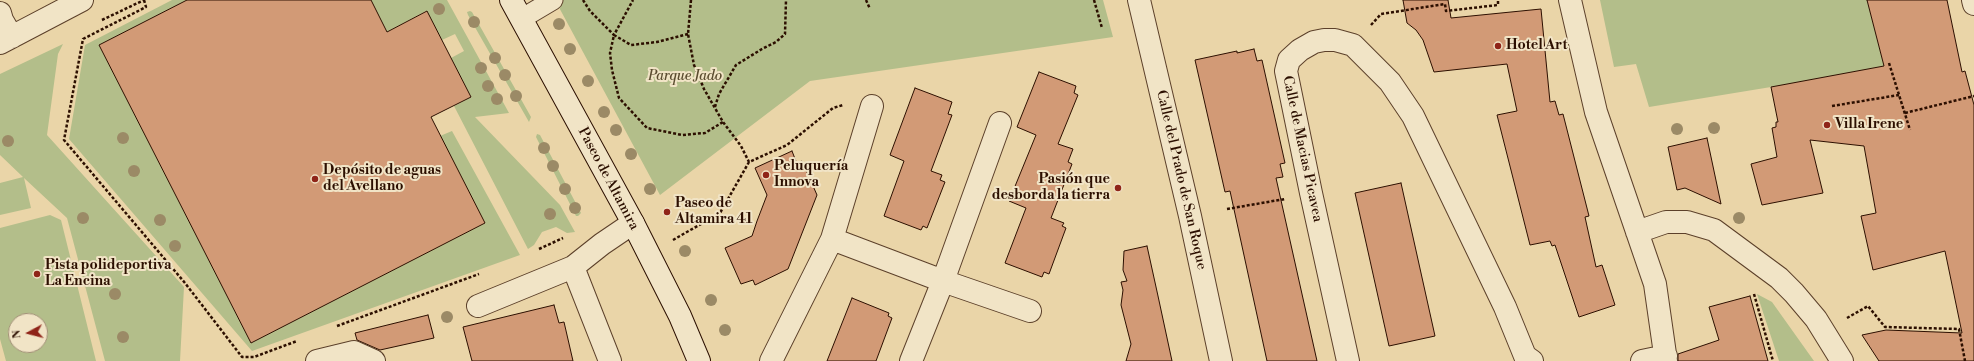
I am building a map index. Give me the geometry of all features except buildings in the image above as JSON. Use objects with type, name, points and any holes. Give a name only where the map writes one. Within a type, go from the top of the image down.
[{"type":"street","points":[[0,13],[6,40],[82,0]]},
{"type":"street","name":"Paseo de Altamira","points":[[511,0],[632,223],[680,316],[699,361]]},
{"type":"street","name":"Calle del Prado de San Roque","points":[[1139,0],[1190,216],[1222,361]]},
{"type":"street","points":[[1570,0],[1596,112],[1655,284],[1666,359],[1642,361]]},
{"type":"street","points":[[1973,0],[1974,4]]},
{"type":"street","name":"Calle de Macias Picavea","points":[[1348,361],[1286,71],[1289,60],[1300,50],[1314,42],[1324,40],[1335,40],[1353,45],[1390,82],[1413,116],[1499,294],[1525,356],[1532,361]]},
{"type":"street","points":[[771,361],[832,239],[872,106]]},
{"type":"street","points":[[911,361],[943,281],[1000,123]]},
{"type":"street","points":[[1637,232],[1666,222],[1687,222],[1714,230],[1750,255],[1779,278],[1794,293],[1816,319],[1842,361]]},
{"type":"street","points":[[478,306],[573,267],[632,223]]},
{"type":"street","points":[[832,239],[943,281],[1030,311]]},
{"type":"street","points":[[573,267],[610,361]]},
{"type":"street","points":[[317,361],[354,352],[374,361]]},
{"type":"lane","points":[[521,19],[553,0]]},
{"type":"path","points":[[106,18],[145,0],[146,7],[83,39],[64,140],[185,283],[245,361]]},
{"type":"path","points":[[583,0],[590,11],[614,35],[631,44],[657,42],[688,34]]},
{"type":"path","points":[[633,0],[614,35],[610,53],[612,70],[619,98],[647,128],[682,135],[705,133],[723,122]]},
{"type":"path","points":[[691,0],[688,34],[694,64],[704,89],[723,122],[741,146],[749,162]]},
{"type":"path","points":[[715,108],[719,94],[736,65],[776,42],[785,34],[786,0]]},
{"type":"path","points":[[866,0],[870,9]]},
{"type":"path","points":[[1094,0],[1102,28]]},
{"type":"path","points":[[1381,14],[1446,4],[1446,11],[1498,5],[1498,0]]},
{"type":"path","points":[[1889,63],[1910,130]]},
{"type":"path","points":[[1832,106],[1899,95]]},
{"type":"path","points":[[1905,112],[1974,96]]},
{"type":"path","points":[[648,254],[720,213],[749,162],[787,145],[833,108],[844,104],[846,111]]},
{"type":"path","name":"Calle de Macias Picavea","points":[[1227,210],[1283,199]]},
{"type":"path","points":[[536,251],[569,235]]},
{"type":"path","points":[[1750,255],[1752,288],[1773,361]]},
{"type":"path","points":[[335,327],[482,273]]},
{"type":"path","points":[[1868,306],[1885,327],[1959,329],[1965,361]]},
{"type":"path","points":[[242,357],[254,357],[298,340]]},
{"type":"green space","points":[[172,0],[187,0],[99,45],[251,343],[485,223],[440,136],[452,131],[520,255],[252,351],[69,139],[85,45]]},
{"type":"green space","points":[[371,0],[447,0],[509,113],[475,117],[560,205],[575,232],[567,233],[556,227],[542,232],[534,245],[528,249],[454,106],[471,97],[451,58],[464,51],[455,34],[442,40],[426,11],[387,32]]},
{"type":"green space","name":"Parque Jado","points":[[555,0],[1103,0],[1113,37],[810,81],[660,195]]},
{"type":"green space","points":[[1600,0],[1867,0],[1884,66],[1771,87],[1649,107],[1636,64],[1614,67]]},
{"type":"green space","points":[[467,12],[472,12],[531,117],[529,122],[468,15]]},
{"type":"green space","points":[[63,44],[58,54],[47,135],[184,287],[180,361],[105,361],[67,218],[24,178],[31,208],[0,215],[0,183],[23,177],[0,155],[0,74]]},
{"type":"green space","points":[[537,134],[540,135],[581,213],[578,216],[576,216],[536,137]]},
{"type":"green space","name":"Pista polideportiva La Encina","points":[[50,215],[61,220],[96,361],[6,361],[0,339],[0,228]]},
{"type":"green space","points":[[1757,294],[1772,302],[1814,361],[1779,361]]},
{"type":"place","name":"Hotel Art","points":[[1498,46]]},
{"type":"place","name":"Villa Irene","points":[[1827,125]]},
{"type":"place","name":"Peluquería Innova","points":[[766,175]]},
{"type":"place","name":"Depósito de aguas del Avellano","points":[[315,179]]},
{"type":"place","name":"Pasión que desborda la tierra","points":[[1118,188]]},
{"type":"place","name":"Paseo de Altamira 41","points":[[667,212]]},
{"type":"place","name":"Pista polideportiva La Encina","points":[[37,274]]}]
